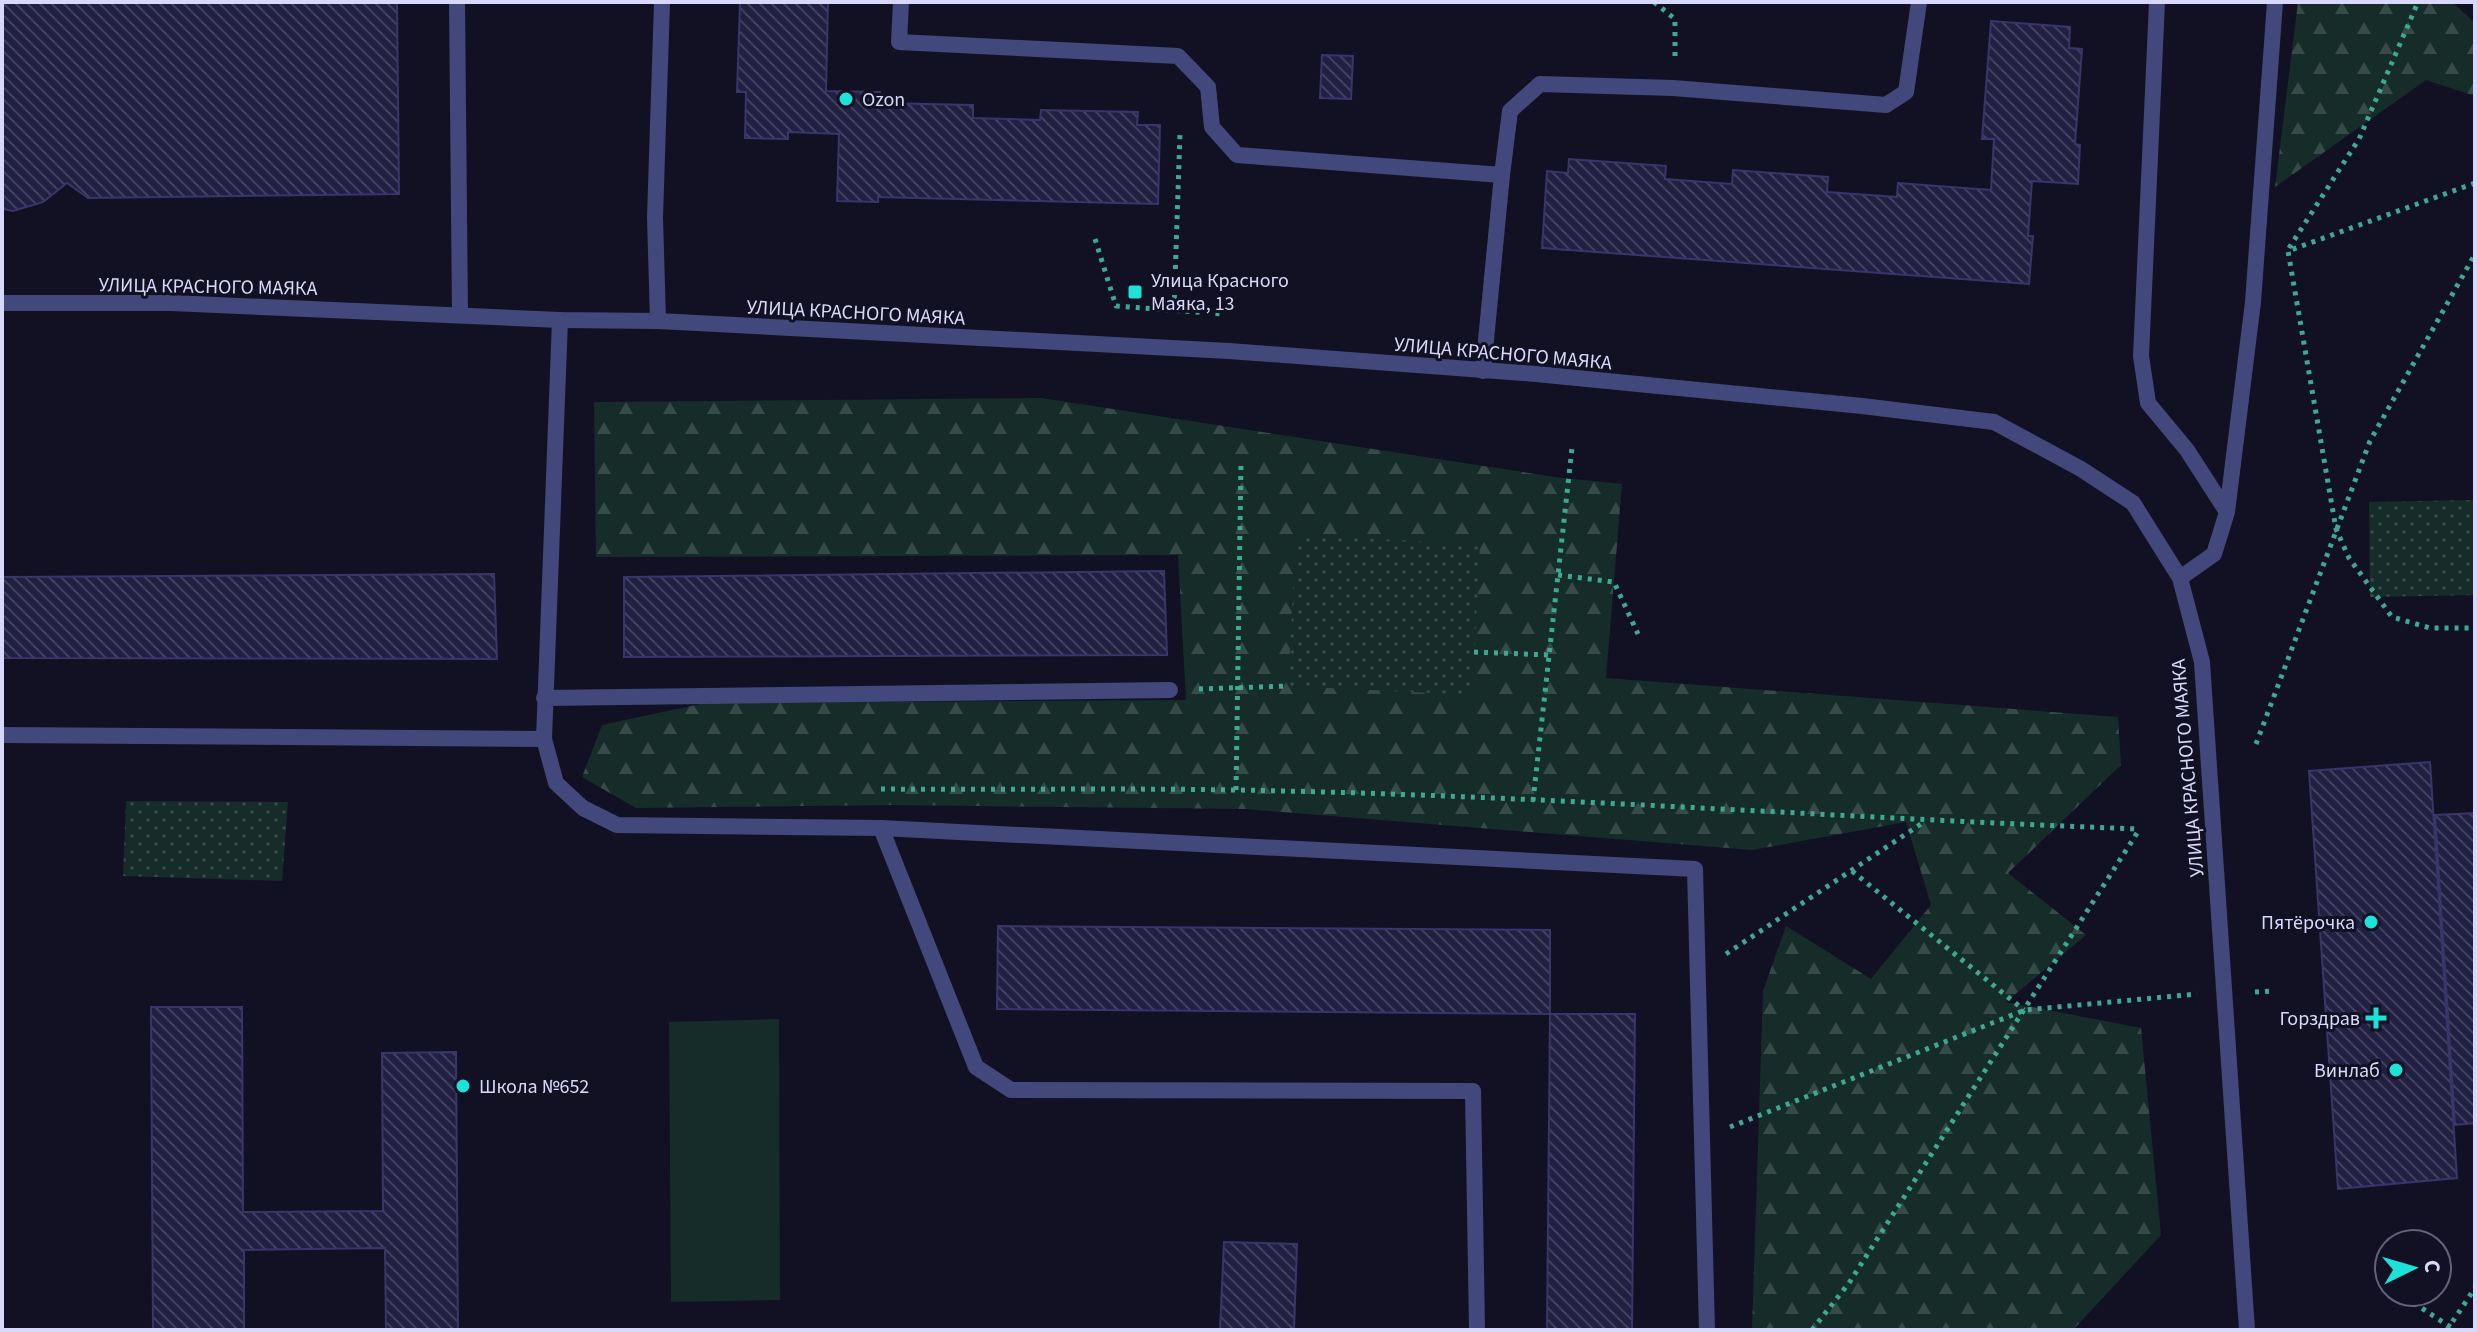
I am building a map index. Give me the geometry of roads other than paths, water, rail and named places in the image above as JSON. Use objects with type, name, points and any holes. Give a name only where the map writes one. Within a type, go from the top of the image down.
[{"type":"street","points":[[457,2],[460,314]]},
{"type":"street","points":[[658,321],[655,217],[662,2]]},
{"type":"street","points":[[901,2],[899,42],[1178,56],[1208,87],[1212,127],[1237,155],[1502,175]]},
{"type":"street","points":[[1483,371],[1510,111],[1540,84],[1673,88],[1886,105],[1906,92],[1919,2]]},
{"type":"street","points":[[2157,2],[2141,356],[2148,403],[2187,450],[2227,512]]},
{"type":"street","points":[[2180,578],[2214,554],[2227,512],[2253,302],[2275,2]]},
{"type":"street","name":"УЛИЦА КРАСНОГО МАЯКА","points":[[2,303],[171,303],[560,320],[658,321],[1229,351],[1847,404],[1994,422],[2081,469],[2133,503],[2180,578],[2202,662],[2247,1330]]},
{"type":"street","points":[[560,320],[544,739],[556,783],[583,808],[617,825],[881,828],[1695,869],[1707,1330]]},
{"type":"street","points":[[544,698],[1170,690]]},
{"type":"street","points":[[2,735],[544,739]]},
{"type":"street","points":[[881,828],[976,1067],[1011,1090],[1473,1091],[1477,1330]]},
{"type":"place","name":"Ozon","points":[[846,99]]},
{"type":"place","name":"Улица Красного Маяка, 13","points":[[1135,292]]},
{"type":"place","name":"Пятёрочка","points":[[2371,922]]},
{"type":"place","name":"Горздрав","points":[[2376,1018]]},
{"type":"place","name":"Винлаб","points":[[2396,1070]]},
{"type":"place","name":"Школа №652","points":[[463,1086]]}]
